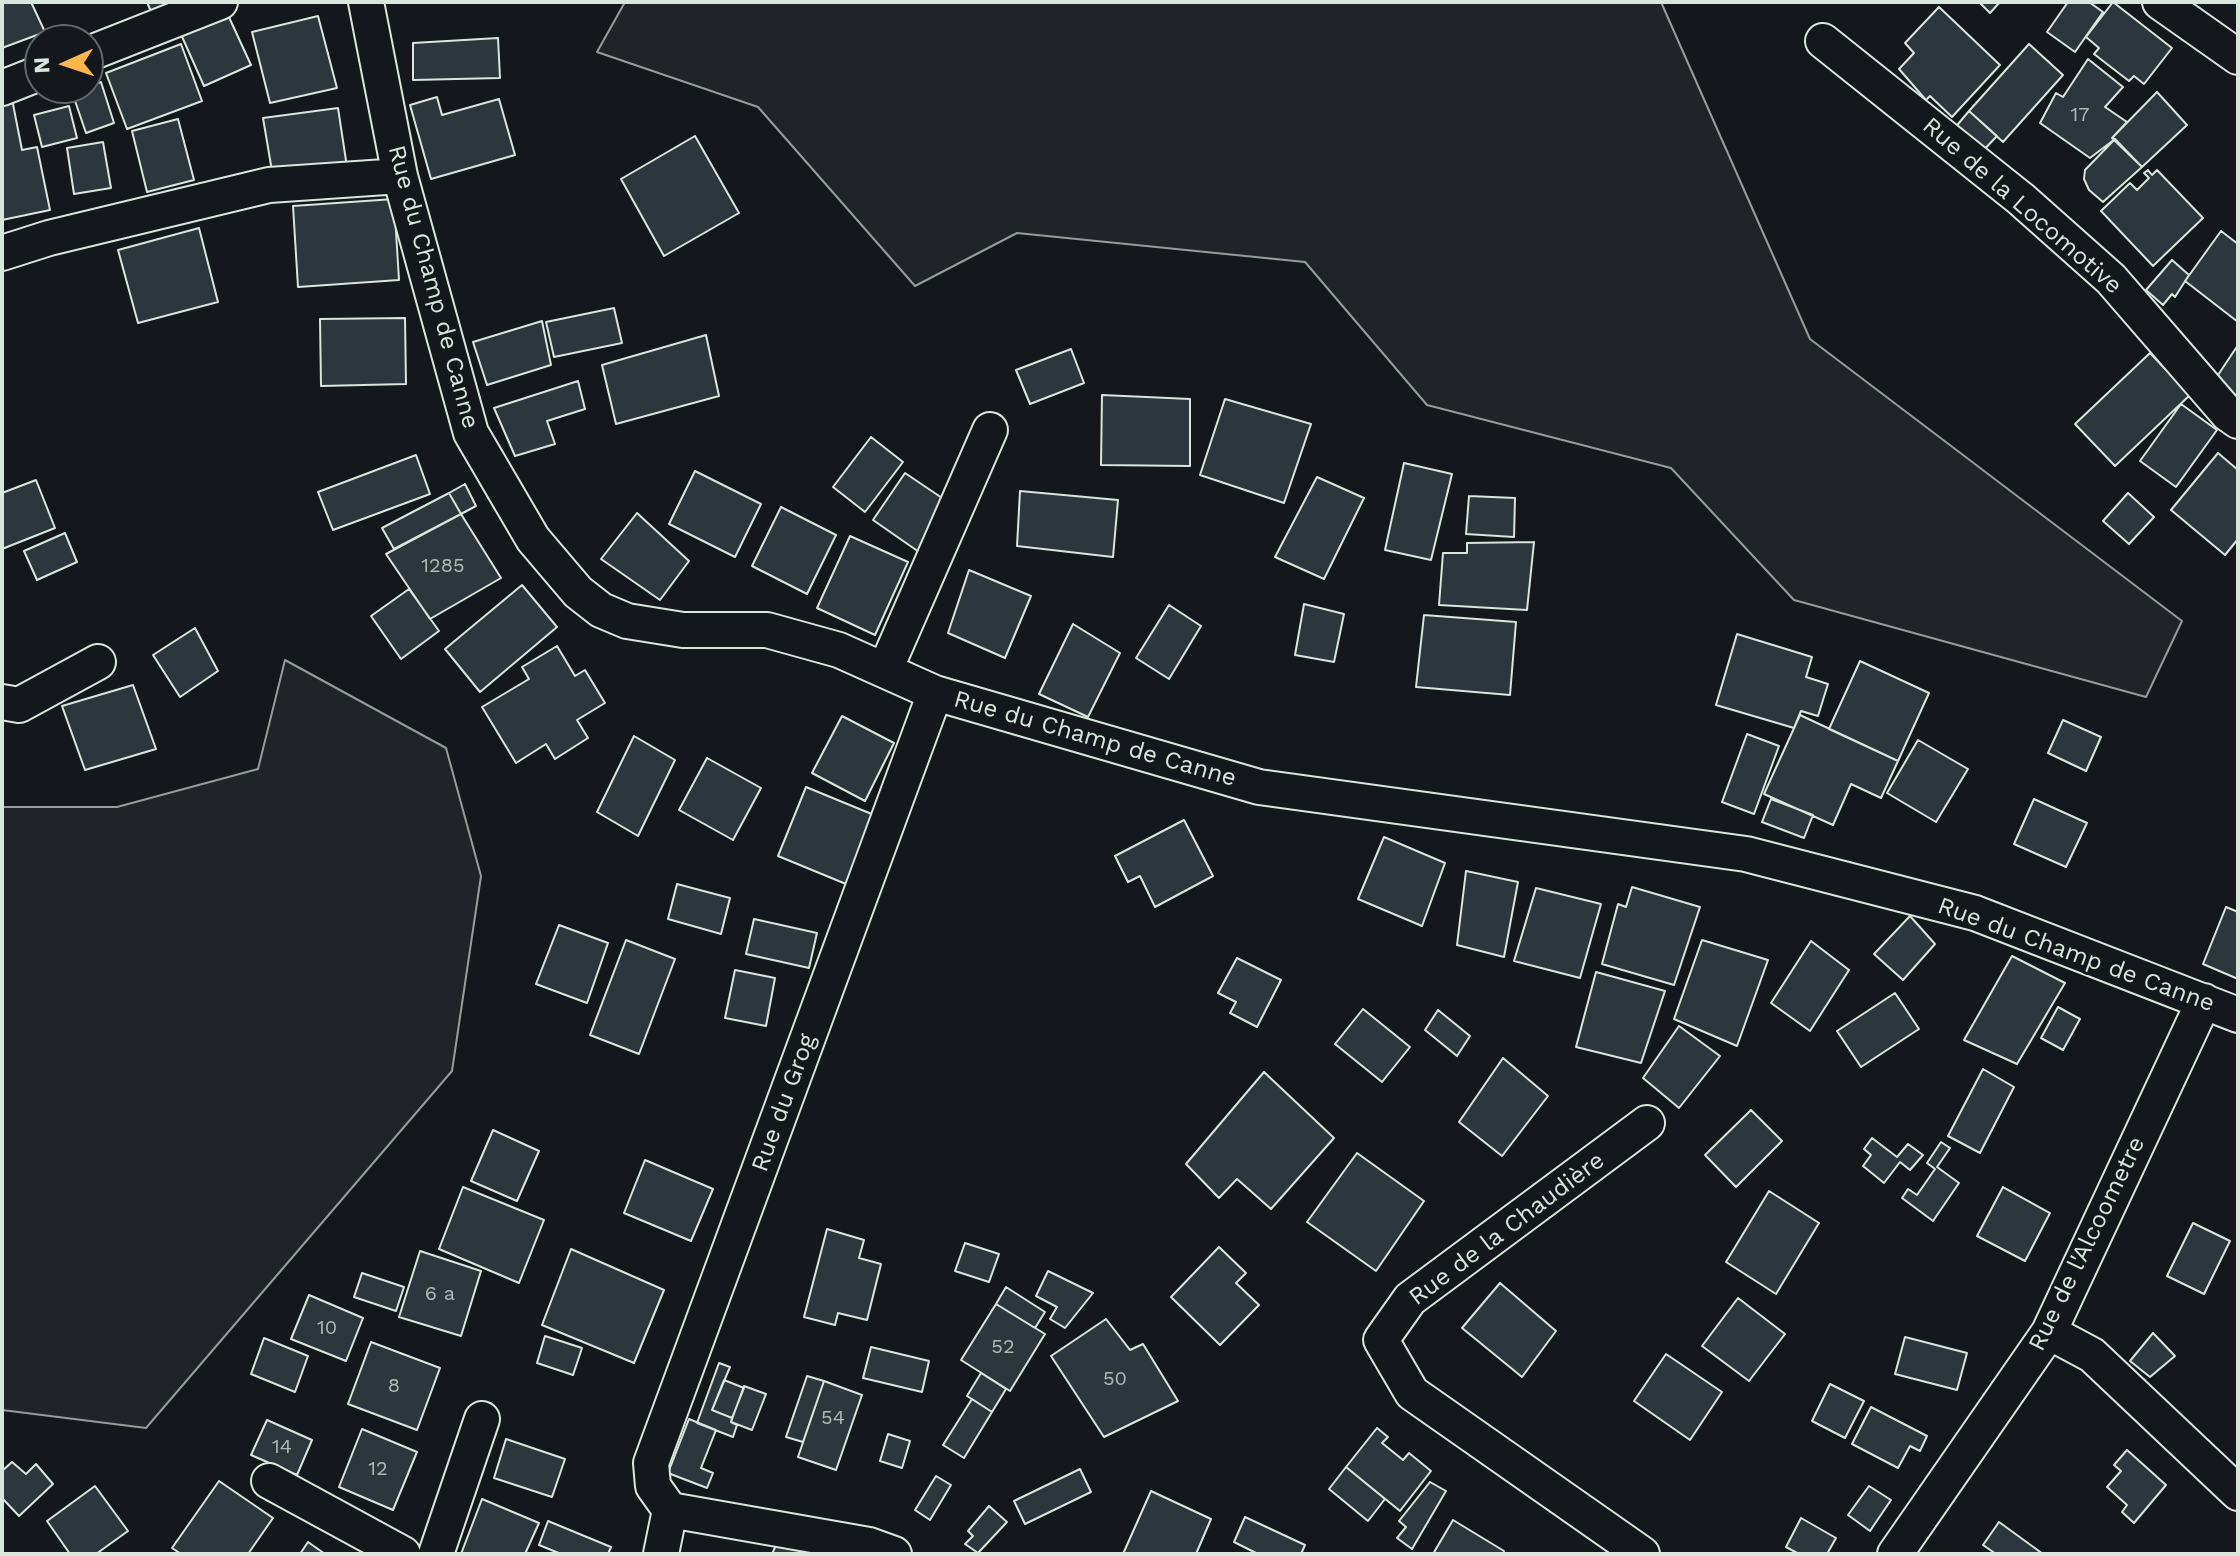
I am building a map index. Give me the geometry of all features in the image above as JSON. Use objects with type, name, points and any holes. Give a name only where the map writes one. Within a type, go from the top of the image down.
[{"type":"street","points":[[104,48],[220,2]]},
{"type":"street","name":"Rue du Champ de Canne","points":[[366,2],[400,176],[471,433],[533,539],[578,592],[601,610],[627,621],[683,630],[767,630],[839,650],[935,693],[1259,787],[1746,854],[1975,913],[2238,1015]]},
{"type":"street","points":[[2160,2],[2238,57]]},
{"type":"street","name":"Rue de la Locomotive","points":[[1823,41],[2021,199],[2111,279],[2228,414],[2238,421]]},
{"type":"street","points":[[2,88],[24,79]]},
{"type":"street","points":[[2,253],[49,238],[269,185],[400,176]]},
{"type":"street","points":[[885,670],[990,430]]},
{"type":"street","points":[[2,702],[19,705],[98,662]]},
{"type":"street","name":"Rue du Grog","points":[[670,1510],[653,1486],[651,1463],[935,693]]},
{"type":"street","name":"Rue de l'Alcoometre","points":[[1895,1554],[2049,1332],[2204,1001]]},
{"type":"street","name":"Rue de la Chaudière","points":[[1642,1554],[1412,1393],[1381,1340],[1410,1299],[1647,1123]]},
{"type":"street","points":[[2049,1332],[2092,1355],[2238,1493]]},
{"type":"street","points":[[436,1554],[482,1419]]},
{"type":"street","points":[[269,1481],[403,1554]]},
{"type":"street","points":[[661,1554],[670,1510],[869,1545],[894,1554]]},
{"type":"shaded area","points":[[625,2],[1661,2],[1810,339],[2182,621],[2146,697],[1794,600],[1671,468],[1427,405],[1305,262],[1017,233],[915,286],[758,107],[597,52]]},
{"type":"shaded area","points":[[285,660],[446,748],[481,876],[452,1071],[146,1428],[2,1410],[2,807],[117,807],[258,769]]},
{"type":"building","points":[[2,2],[31,2],[41,24],[24,24],[24,40],[2,48]]},
{"type":"building","points":[[147,2],[181,2],[152,14]]},
{"type":"building","points":[[222,2],[251,65],[204,86],[175,21]]},
{"type":"building","points":[[1979,2],[2000,2],[1990,13]]},
{"type":"building","points":[[2068,2],[2089,2],[2103,12],[2075,52],[2047,32]]},
{"type":"building","points":[[2113,2],[2172,48],[2144,84],[2134,76],[2129,81],[2094,54],[2099,48],[2086,37]]},
{"type":"building","points":[[1939,7],[2000,65],[1952,117],[1930,96],[1926,100],[1899,69],[1914,53],[1905,43]]},
{"type":"building","points":[[318,16],[337,88],[270,103],[252,32]]},
{"type":"building","points":[[498,38],[500,78],[413,80],[413,43]]},
{"type":"building","points":[[181,44],[202,101],[127,129],[106,73]]},
{"type":"building","points":[[2029,44],[2063,75],[2003,142],[1969,111]]},
{"type":"building","points":[[2088,59],[2123,87],[2105,107],[2127,122],[2112,138],[2115,139],[2090,158],[2040,123],[2056,93],[2063,97]]},
{"type":"building","points":[[104,91],[114,123],[86,133],[76,104],[104,104]]},
{"type":"building","points":[[2157,92],[2187,125],[2142,167],[2112,138]]},
{"type":"building","points":[[437,97],[442,115],[499,99],[515,155],[431,179],[410,105]]},
{"type":"building","points":[[12,99],[22,150],[37,147],[50,210],[2,220],[2,101]]},
{"type":"building","points":[[69,106],[77,138],[42,147],[34,115]]},
{"type":"building","points":[[338,108],[347,167],[273,177],[263,118]]},
{"type":"building","points":[[1969,111],[1997,136],[1979,155],[1953,130]]},
{"type":"building","points":[[178,119],[194,180],[147,192],[132,131]]},
{"type":"building","points":[[695,136],[739,213],[664,256],[621,179]]},
{"type":"building","points":[[2115,139],[2142,167],[2103,202],[2089,190],[2084,179],[2085,170]]},
{"type":"building","points":[[103,142],[111,188],[74,194],[67,148]]},
{"type":"building","points":[[2148,170],[2152,175],[2157,170],[2203,218],[2153,266],[2101,211],[2130,183],[2137,190],[2149,178],[2144,173]]},
{"type":"building","points":[[394,199],[399,280],[298,287],[293,206]]},
{"type":"building","points":[[199,228],[218,302],[138,323],[118,250]]},
{"type":"building","points":[[2221,231],[2238,244],[2238,322],[2185,281]]},
{"type":"building","points":[[2172,260],[2189,275],[2175,297],[2172,294],[2163,305],[2146,290]]},
{"type":"building","points":[[614,308],[622,343],[554,357],[546,322]]},
{"type":"building","points":[[405,318],[406,384],[321,386],[320,319]]},
{"type":"building","points":[[542,321],[551,365],[487,385],[473,342]]},
{"type":"building","points":[[706,335],[719,396],[616,424],[602,365]]},
{"type":"building","points":[[2238,345],[2238,401],[2216,378]]},
{"type":"building","points":[[1071,349],[1084,383],[1030,404],[1016,370]]},
{"type":"building","points":[[2150,353],[2190,395],[2115,466],[2075,424]]},
{"type":"building","points":[[578,381],[585,409],[547,421],[555,444],[515,456],[494,408]]},
{"type":"building","points":[[1102,395],[1190,399],[1190,466],[1101,465]]},
{"type":"building","points":[[1225,399],[1311,424],[1284,503],[1200,475]]},
{"type":"building","points":[[2181,404],[2217,430],[2176,487],[2140,461]]},
{"type":"building","points":[[871,437],[903,462],[865,512],[833,487]]},
{"type":"building","points":[[2218,453],[2238,470],[2238,539],[2225,555],[2171,510]]},
{"type":"building","points":[[416,455],[430,494],[333,530],[318,492]]},
{"type":"building","points":[[1404,463],[1452,474],[1431,560],[1385,550]]},
{"type":"building","points":[[695,471],[761,504],[735,557],[669,524]]},
{"type":"building","points":[[905,473],[951,504],[919,552],[873,520]]},
{"type":"building","points":[[1317,477],[1364,498],[1324,579],[1275,557]]},
{"type":"building","points":[[36,480],[55,528],[2,549],[2,493]]},
{"type":"building","points":[[465,484],[476,506],[461,514],[449,493]]},
{"type":"building","points":[[1020,491],[1118,500],[1113,557],[1017,546]]},
{"type":"building","points":[[449,493],[461,514],[394,549],[382,528]]},
{"type":"building","points":[[2128,493],[2154,517],[2129,544],[2103,521]]},
{"type":"building","points":[[1469,496],[1515,498],[1514,537],[1466,534]]},
{"type":"building","points":[[781,507],[836,535],[807,594],[752,566]]},
{"type":"building","points":[[637,513],[689,561],[660,600],[601,559]]},
{"type":"building","points":[[461,514],[501,578],[430,619],[386,554]]},
{"type":"building","points":[[65,533],[77,562],[37,580],[24,551]]},
{"type":"building","points":[[850,536],[908,562],[875,635],[817,608]]},
{"type":"building","points":[[1534,542],[1527,610],[1439,605],[1443,553],[1467,553],[1467,543]]},
{"type":"building","points":[[969,570],[1031,596],[1005,658],[948,633]]},
{"type":"building","points":[[522,585],[557,627],[480,692],[445,649]]},
{"type":"building","points":[[409,589],[439,631],[401,659],[371,616]]},
{"type":"building","points":[[1304,604],[1344,614],[1334,662],[1295,655]]},
{"type":"building","points":[[1169,605],[1201,626],[1169,679],[1136,658]]},
{"type":"building","points":[[1424,615],[1516,622],[1510,695],[1416,687]]},
{"type":"building","points":[[1073,624],[1120,653],[1088,717],[1039,694]]},
{"type":"building","points":[[195,628],[218,671],[180,697],[153,655]]},
{"type":"building","points":[[1737,634],[1812,657],[1806,677],[1828,684],[1818,716],[1801,711],[1794,728],[1716,705]]},
{"type":"building","points":[[557,646],[575,676],[585,670],[605,703],[577,720],[588,738],[555,759],[546,744],[516,763],[482,707],[529,679],[522,667]]},
{"type":"building","points":[[1860,661],[1929,693],[1898,761],[1829,729]]},
{"type":"building","points":[[133,685],[156,749],[85,770],[62,706]]},
{"type":"building","points":[[1800,715],[1898,761],[1881,798],[1851,784],[1833,825],[1764,794]]},
{"type":"building","points":[[842,716],[894,743],[865,801],[812,773]]},
{"type":"building","points":[[2063,720],[2101,737],[2086,771],[2048,753]]},
{"type":"building","points":[[1747,734],[1779,746],[1754,814],[1722,802]]},
{"type":"building","points":[[634,736],[675,760],[638,836],[597,812]]},
{"type":"building","points":[[1918,740],[1968,769],[1936,822],[1887,793]]},
{"type":"building","points":[[707,758],[761,788],[733,840],[679,810]]},
{"type":"building","points":[[806,787],[874,815],[846,884],[778,856]]},
{"type":"building","points":[[1771,799],[1813,815],[1804,838],[1762,822]]},
{"type":"building","points":[[2034,799],[2087,823],[2066,867],[2014,844]]},
{"type":"building","points":[[1184,820],[1213,876],[1155,907],[1140,876],[1128,882],[1115,856]]},
{"type":"building","points":[[1384,837],[1445,863],[1422,926],[1358,899]]},
{"type":"building","points":[[1466,871],[1518,882],[1504,957],[1457,945]]},
{"type":"building","points":[[677,884],[730,898],[721,934],[668,919]]},
{"type":"building","points":[[1632,887],[1700,907],[1674,985],[1602,964],[1618,904],[1626,907]]},
{"type":"building","points":[[1536,888],[1601,904],[1580,978],[1514,961]]},
{"type":"building","points":[[2226,907],[2238,912],[2238,979],[2203,964]]},
{"type":"building","points":[[1910,916],[1935,944],[1903,980],[1874,954]]},
{"type":"building","points":[[754,919],[817,933],[809,968],[746,954]]},
{"type":"building","points":[[559,925],[608,943],[587,1003],[536,984]]},
{"type":"building","points":[[626,940],[675,959],[639,1054],[590,1035]]},
{"type":"building","points":[[1702,940],[1768,960],[1737,1046],[1674,1019]]},
{"type":"building","points":[[1811,941],[1849,970],[1810,1031],[1771,1003]]},
{"type":"building","points":[[2012,956],[2065,983],[2017,1064],[1964,1040]]},
{"type":"building","points":[[1237,958],[1281,980],[1257,1027],[1230,1013],[1236,1002],[1218,993]]},
{"type":"building","points":[[735,970],[775,978],[766,1026],[725,1018]]},
{"type":"building","points":[[1596,972],[1665,991],[1641,1063],[1576,1047]]},
{"type":"building","points":[[1895,993],[1919,1029],[1861,1067],[1837,1031]]},
{"type":"building","points":[[2058,1007],[2080,1019],[2063,1050],[2041,1038]]},
{"type":"building","points":[[1363,1009],[1410,1047],[1382,1082],[1335,1044]]},
{"type":"building","points":[[1438,1010],[1470,1036],[1457,1056],[1425,1030]]},
{"type":"building","points":[[1679,1026],[1720,1056],[1679,1108],[1643,1078]]},
{"type":"building","points":[[1503,1058],[1548,1096],[1502,1156],[1459,1122]]},
{"type":"building","points":[[1983,1069],[2014,1087],[1980,1153],[1948,1136]]},
{"type":"building","points":[[1264,1072],[1334,1138],[1271,1209],[1237,1179],[1219,1198],[1186,1164]]},
{"type":"building","points":[[1751,1110],[1782,1141],[1736,1187],[1705,1155]]},
{"type":"building","points":[[493,1130],[539,1151],[517,1201],[471,1181]]},
{"type":"building","points":[[1872,1138],[1897,1157],[1908,1144],[1923,1155],[1910,1170],[1900,1162],[1884,1183],[1863,1166],[1871,1155],[1864,1149]]},
{"type":"building","points":[[1941,1142],[1950,1148],[1937,1167],[1959,1183],[1933,1221],[1902,1198],[1908,1189],[1917,1195],[1935,1169],[1927,1163]]},
{"type":"building","points":[[1357,1153],[1424,1201],[1376,1271],[1307,1222]]},
{"type":"building","points":[[645,1160],[713,1189],[691,1241],[624,1213]]},
{"type":"building","points":[[463,1187],[544,1220],[519,1283],[439,1249]]},
{"type":"building","points":[[2003,1187],[2050,1213],[2025,1261],[1977,1236]]},
{"type":"building","points":[[1769,1191],[1819,1223],[1776,1294],[1726,1262]]},
{"type":"building","points":[[2193,1223],[2230,1241],[2204,1294],[2167,1276]]},
{"type":"building","points":[[827,1229],[864,1240],[859,1258],[881,1264],[867,1320],[838,1313],[835,1325],[804,1317]]},
{"type":"building","points":[[965,1243],[999,1254],[989,1282],[955,1271]]},
{"type":"building","points":[[1219,1247],[1246,1273],[1236,1283],[1259,1305],[1220,1345],[1171,1297]]},
{"type":"building","points":[[571,1249],[664,1290],[634,1363],[542,1325]]},
{"type":"building","points":[[420,1251],[481,1271],[461,1336],[399,1317]]},
{"type":"building","points":[[1048,1271],[1093,1293],[1065,1328],[1050,1319],[1057,1307],[1036,1296]]},
{"type":"building","points":[[362,1273],[404,1287],[396,1311],[354,1297]]},
{"type":"building","points":[[1500,1283],[1556,1331],[1522,1377],[1462,1328]]},
{"type":"building","points":[[1006,1287],[1045,1312],[1035,1328],[996,1304]]},
{"type":"building","points":[[309,1295],[363,1318],[346,1361],[291,1339]]},
{"type":"building","points":[[1738,1298],[1785,1334],[1749,1381],[1702,1346]]},
{"type":"building","points":[[996,1304],[1045,1334],[1010,1391],[961,1360]]},
{"type":"building","points":[[1106,1319],[1130,1350],[1143,1344],[1178,1401],[1104,1437],[1051,1356]]},
{"type":"building","points":[[2153,1333],[2175,1356],[2150,1377],[2130,1361]]},
{"type":"building","points":[[545,1336],[582,1348],[573,1375],[537,1363]]},
{"type":"building","points":[[1905,1337],[1967,1353],[1957,1390],[1895,1374]]},
{"type":"building","points":[[264,1338],[308,1356],[295,1392],[251,1374]]},
{"type":"building","points":[[371,1342],[440,1368],[417,1430],[348,1404]]},
{"type":"building","points":[[871,1347],[929,1361],[922,1392],[863,1378]]},
{"type":"building","points":[[1666,1354],[1722,1392],[1690,1440],[1634,1401]]},
{"type":"building","points":[[719,1363],[730,1367],[712,1410],[732,1418],[731,1422],[737,1425],[733,1437],[697,1423]]},
{"type":"building","points":[[981,1373],[1006,1389],[992,1412],[967,1396]]},
{"type":"building","points":[[807,1376],[824,1381],[803,1442],[786,1437]]},
{"type":"building","points":[[724,1380],[744,1388],[732,1418],[712,1410]]},
{"type":"building","points":[[824,1381],[862,1395],[836,1470],[798,1457]]},
{"type":"building","points":[[1830,1384],[1864,1401],[1845,1438],[1812,1421]]},
{"type":"building","points":[[744,1386],[766,1394],[752,1430],[731,1422]]},
{"type":"building","points":[[972,1399],[992,1412],[964,1458],[943,1445]]},
{"type":"building","points":[[1871,1407],[1927,1436],[1920,1451],[1910,1446],[1898,1468],[1852,1444]]},
{"type":"building","points":[[689,1419],[716,1430],[701,1468],[713,1473],[707,1488],[668,1473]]},
{"type":"building","points":[[267,1420],[312,1440],[297,1475],[251,1455]]},
{"type":"building","points":[[1377,1428],[1388,1437],[1382,1443],[1403,1460],[1409,1453],[1431,1471],[1400,1511],[1346,1467]]},
{"type":"building","points":[[362,1429],[417,1452],[393,1510],[339,1487]]},
{"type":"building","points":[[888,1434],[910,1441],[902,1468],[880,1461]]},
{"type":"building","points":[[506,1439],[565,1459],[552,1497],[494,1478]]},
{"type":"building","points":[[2127,1450],[2166,1485],[2134,1523],[2122,1512],[2127,1505],[2107,1487],[2121,1471],[2114,1465]]},
{"type":"building","points":[[12,1462],[26,1474],[36,1464],[53,1484],[19,1516],[2,1498],[2,1471]]},
{"type":"building","points":[[1346,1467],[1385,1499],[1368,1521],[1329,1489]]},
{"type":"building","points":[[1080,1469],[1091,1492],[1025,1524],[1014,1501]]},
{"type":"building","points":[[936,1476],[951,1485],[930,1520],[915,1510]]},
{"type":"building","points":[[219,1481],[273,1518],[248,1554],[181,1554],[172,1548]]},
{"type":"building","points":[[1430,1482],[1446,1491],[1412,1549],[1397,1538],[1406,1527],[1399,1521]]},
{"type":"building","points":[[95,1486],[128,1531],[96,1554],[70,1554],[47,1521]]},
{"type":"building","points":[[1869,1486],[1891,1500],[1870,1531],[1848,1515]]},
{"type":"building","points":[[1151,1491],[1211,1519],[1196,1554],[1123,1554]]},
{"type":"building","points":[[482,1499],[539,1523],[525,1554],[461,1554]]},
{"type":"building","points":[[989,1506],[1007,1522],[978,1553],[965,1544],[973,1536],[968,1531]]},
{"type":"building","points":[[1245,1517],[1305,1545],[1301,1554],[1258,1554],[1234,1542]]},
{"type":"building","points":[[1801,1518],[1836,1538],[1827,1554],[1799,1554],[1786,1547]]},
{"type":"building","points":[[1453,1520],[1504,1551],[1503,1554],[1433,1554]]},
{"type":"building","points":[[548,1521],[611,1547],[608,1554],[561,1554],[539,1545]]},
{"type":"building","points":[[1999,1522],[2043,1554],[1996,1554],[1983,1545]]},
{"type":"building","points":[[778,1541],[808,1554],[772,1554]]},
{"type":"building","points":[[308,1542],[325,1554],[300,1554]]}]
